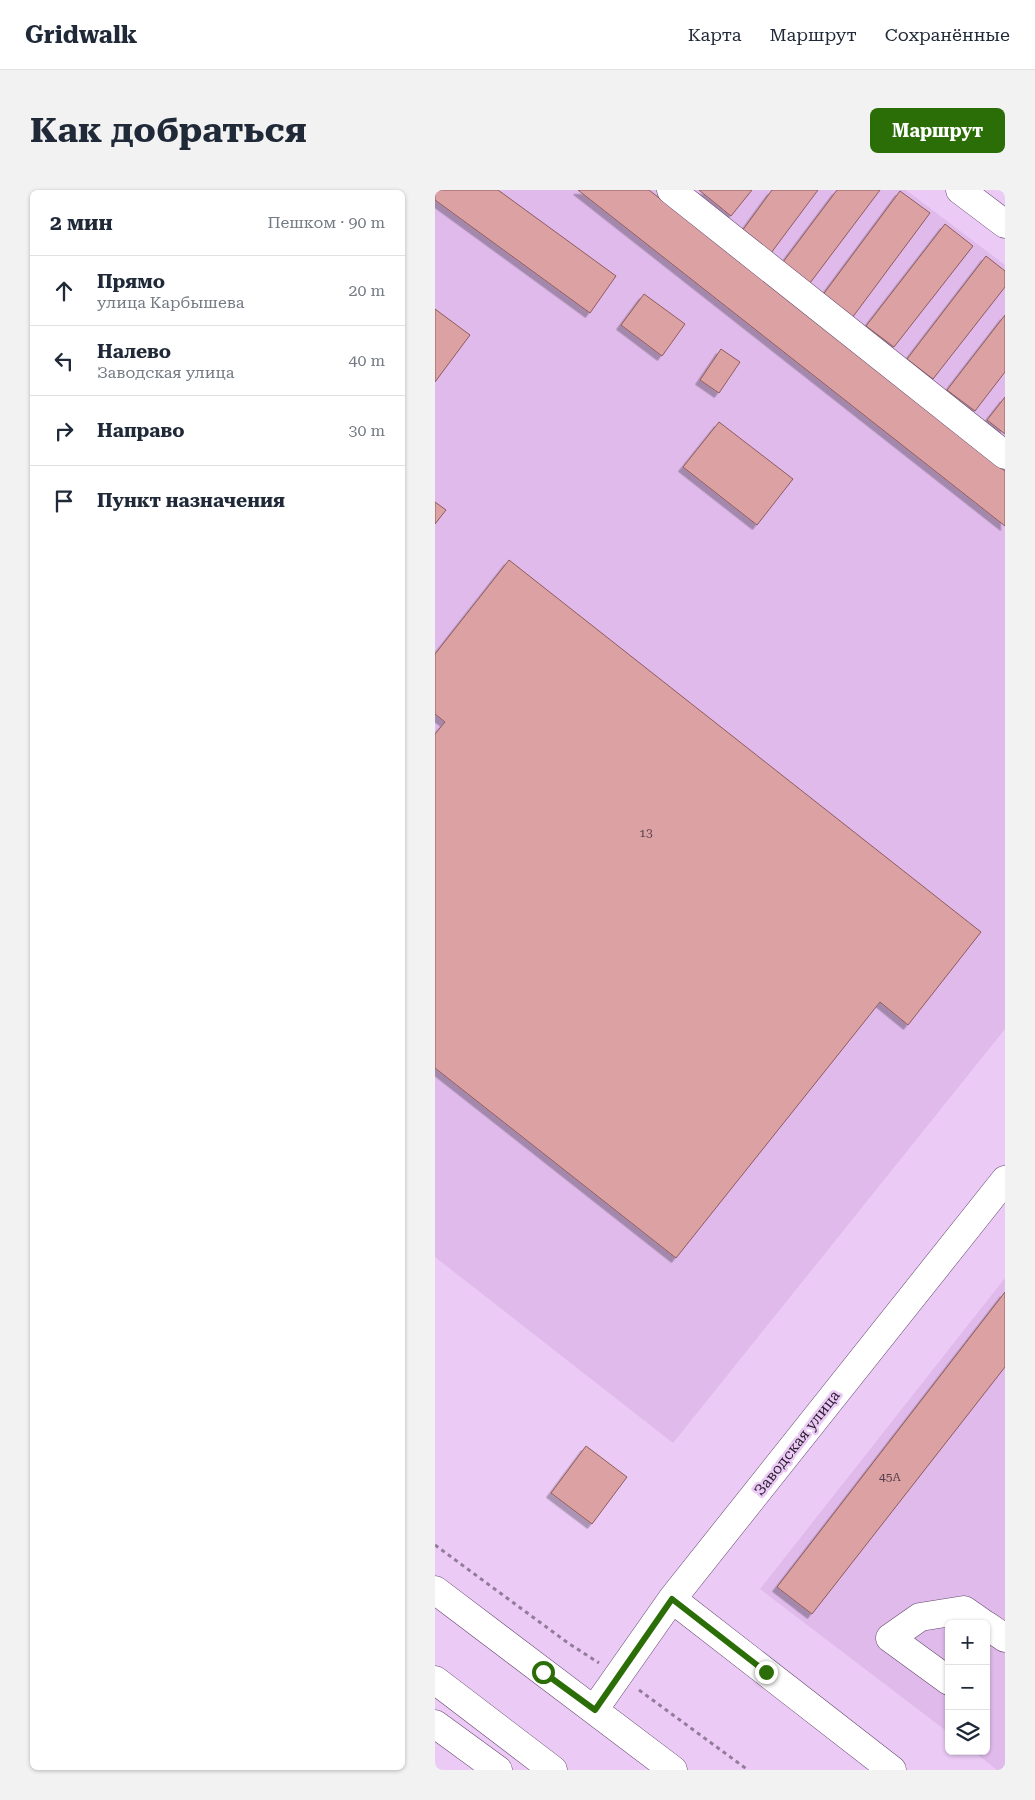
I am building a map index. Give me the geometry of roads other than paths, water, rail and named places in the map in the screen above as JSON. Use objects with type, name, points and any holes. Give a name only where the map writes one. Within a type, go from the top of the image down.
[{"type":"street","points":[[671,190],[1005,455]]},
{"type":"street","points":[[960,190],[1005,224]]},
{"type":"street","name":"Заводская улица","points":[[595,1710],[672,1599],[1005,1180]]},
{"type":"street","points":[[435,1590],[673,1770]]},
{"type":"street","points":[[672,1599],[892,1770]]},
{"type":"street","points":[[945,1679],[890,1638],[920,1617],[964,1610],[979,1620]]},
{"type":"street","points":[[990,1628],[1005,1638]]},
{"type":"street","points":[[435,1680],[553,1770]]},
{"type":"street","points":[[435,1724],[498,1770]]}]
